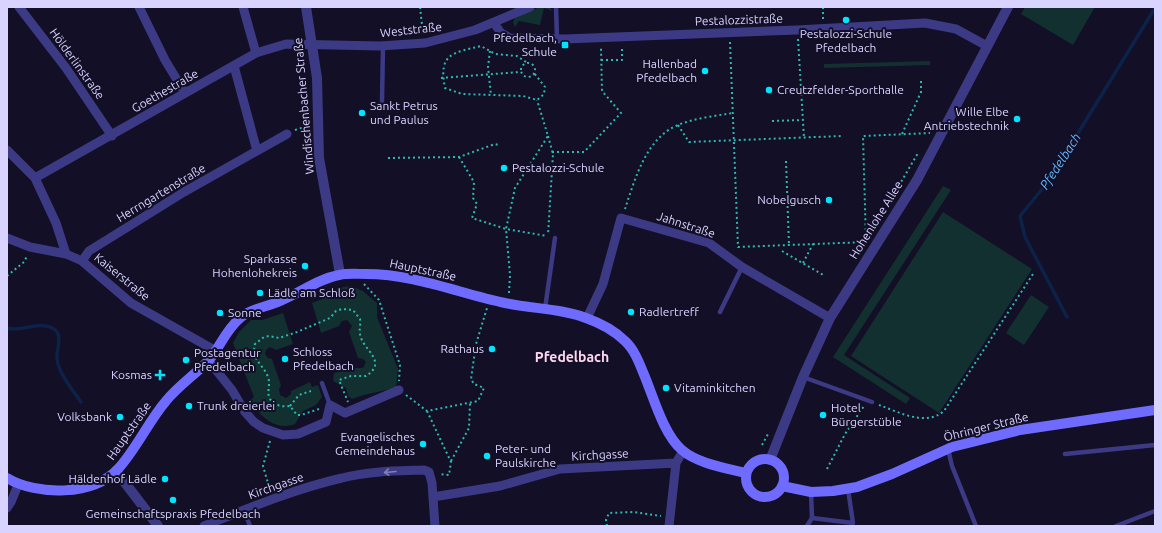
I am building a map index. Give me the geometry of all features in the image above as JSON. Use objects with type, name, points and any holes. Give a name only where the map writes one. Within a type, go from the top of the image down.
[{"type":"main road","name":"Hauptstraße","points":[[7,478],[18,485],[41,490],[66,490],[84,487],[101,480],[116,471],[128,457],[167,400],[208,360],[240,318],[296,294],[326,279],[340,274],[353,273],[385,274],[417,279],[508,304],[545,309],[587,318],[615,332],[627,343],[636,357],[673,440],[683,451],[699,460],[746,473]]},
{"type":"main road","name":"Öhringer Straße","points":[[782,486],[811,492],[848,489],[892,474],[948,449],[1020,430],[1155,410]]},
{"type":"main road","points":[[770,460],[776,463],[783,473],[782,486],[774,494],[768,497],[756,495],[747,485],[746,473],[756,461],[770,460]]},
{"type":"street","name":"Hölderlinstraße","points":[[19,7],[66,68],[112,136]]},
{"type":"street","points":[[139,7],[165,60],[185,93]]},
{"type":"street","points":[[243,7],[256,53]]},
{"type":"street","name":"Windischenbacher Straße","points":[[306,7],[313,43],[317,78],[319,158],[340,274]]},
{"type":"street","name":"Weststraße","points":[[313,43],[383,46],[425,43],[446,39],[494,23],[530,7]]},
{"type":"street","name":"Hohenlohe Allee","points":[[770,460],[803,378],[830,318],[917,180],[1008,7]]},
{"type":"street","name":"Pestalozzistraße","points":[[494,23],[501,33],[510,38],[601,38],[925,23],[956,29],[987,46]]},
{"type":"street","name":"Goethestraße","points":[[35,178],[112,136],[256,53],[286,44],[313,43]]},
{"type":"street","points":[[234,66],[257,151]]},
{"type":"street","name":"Herrngartenstraße","points":[[82,261],[89,251],[102,242],[184,192],[287,134]]},
{"type":"street","points":[[7,150],[35,178],[56,223],[66,254]]},
{"type":"street","points":[[587,318],[603,284],[621,218]]},
{"type":"street","name":"Jahnstraße","points":[[621,218],[709,243],[742,267],[830,318]]},
{"type":"street","name":"Kaiserstraße","points":[[7,238],[30,247],[66,254],[82,261],[131,304],[216,351]]},
{"type":"street","points":[[208,360],[254,422],[272,432],[283,435],[298,434],[326,422],[330,405],[345,413],[399,390]]},
{"type":"street","points":[[669,521],[676,463],[683,451]]},
{"type":"street","name":"Kirchgasse","points":[[433,497],[500,486],[560,469],[676,463]]},
{"type":"street","name":"Kirchgasse","points":[[204,526],[296,491],[343,477],[392,471],[424,470],[429,472]]},
{"type":"street","points":[[116,471],[158,526]]},
{"type":"street","points":[[429,472],[432,483],[435,526]]},
{"type":"street","points":[[7,508],[18,485]]},
{"type":"lane","points":[[556,7],[557,38]]},
{"type":"lane","points":[[382,101],[383,46]]},
{"type":"lane","points":[[545,309],[555,238]]},
{"type":"lane","points":[[720,312],[742,267]]},
{"type":"lane","points":[[803,378],[872,402]]},
{"type":"lane","points":[[322,383],[330,405]]},
{"type":"lane","points":[[1065,454],[1155,445]]},
{"type":"lane","points":[[948,449],[952,466],[976,526]]},
{"type":"lane","points":[[812,518],[853,522],[848,489]]},
{"type":"lane","points":[[808,526],[812,518],[811,492]]},
{"type":"lane","points":[[244,510],[250,526]]},
{"type":"lane","points":[[1116,526],[1155,511]]},
{"type":"path","points":[[420,7],[425,43]]},
{"type":"path","points":[[797,30],[804,138]]},
{"type":"path","points":[[730,33],[738,247],[866,242],[863,136],[930,133]]},
{"type":"path","points":[[601,60],[622,60],[622,37]]},
{"type":"path","points":[[552,152],[584,152],[621,113],[602,91],[601,38]]},
{"type":"path","points":[[481,46],[495,54],[517,56],[534,66],[534,73],[545,87],[544,94],[538,100],[524,96],[462,94],[445,88],[442,78],[445,61],[451,54],[481,46]]},
{"type":"path","points":[[490,51],[489,74],[492,96]]},
{"type":"path","points":[[520,72],[522,65],[526,62]]},
{"type":"path","points":[[442,78],[520,72],[525,77],[530,77],[534,73]]},
{"type":"path","points":[[902,134],[921,92],[921,79]]},
{"type":"path","points":[[459,157],[474,182],[473,198],[477,204],[472,218],[506,229],[548,236],[552,152],[538,100]]},
{"type":"path","points":[[621,218],[638,172],[653,143],[678,125],[707,117],[733,113]]},
{"type":"path","points":[[772,121],[803,120]]},
{"type":"path","points":[[678,125],[689,142],[842,136]]},
{"type":"path","points":[[287,134],[302,128],[318,126]]},
{"type":"path","points":[[508,304],[510,275],[506,229],[515,188],[548,136]]},
{"type":"path","points":[[388,158],[459,157],[495,144],[500,145]]},
{"type":"path","points":[[786,161],[789,245]]},
{"type":"path","points":[[803,263],[813,244]]},
{"type":"path","points":[[7,276],[24,262],[30,247]]},
{"type":"path","points":[[782,251],[826,276]]},
{"type":"path","points":[[353,273],[379,300],[400,365],[399,390],[428,411],[451,462]]},
{"type":"path","points":[[827,468],[845,434],[862,408],[867,404],[872,402],[922,418],[938,416],[944,412],[1034,274]]},
{"type":"path","points":[[428,411],[478,401],[484,388],[474,384],[471,378],[476,344],[490,299]]},
{"type":"path","points":[[290,406],[278,406],[270,398],[268,392],[270,383],[264,367],[256,361],[254,356],[255,344],[264,337],[269,336],[279,338],[297,332],[330,318],[336,311],[347,308],[353,310],[360,318],[359,333],[364,347],[372,352],[375,363],[374,369],[366,376],[351,376],[339,380],[352,410]]},
{"type":"path","points":[[290,406],[299,395],[311,391]]},
{"type":"path","points":[[429,472],[449,475],[451,462],[469,428],[470,403]]},
{"type":"path","points":[[290,406],[297,415],[319,409]]},
{"type":"path","points":[[269,493],[271,492],[263,466],[272,432]]},
{"type":"path","points":[[607,526],[606,520],[609,513],[634,512],[669,521]]},
{"type":"green space","points":[[540,7],[550,7],[552,11],[544,8],[540,25],[519,21],[515,27],[513,22],[515,18]]},
{"type":"green space","points":[[1025,7],[1095,7],[1073,45],[1021,14]]},
{"type":"green space","points":[[930,61],[930,65],[824,68],[824,64]]},
{"type":"green space","points":[[943,186],[951,190],[844,355],[910,398],[906,404],[833,357]]},
{"type":"green space","points":[[943,212],[1032,269],[939,413],[851,356]]},
{"type":"green space","points":[[351,286],[363,291],[377,303],[377,317],[398,369],[396,387],[352,399],[348,396],[346,388],[333,381],[334,373],[355,368],[363,368],[366,362],[363,359],[358,358],[349,332],[352,326],[347,320],[342,321],[339,326],[321,333],[312,303],[330,296],[337,288]]},
{"type":"green space","points":[[1031,295],[1049,307],[1024,345],[1006,333]]},
{"type":"green space","points":[[283,313],[293,344],[276,350],[270,347],[266,350],[265,354],[268,358],[272,359],[281,385],[279,389],[280,395],[286,398],[291,394],[291,391],[310,382],[312,387],[318,385],[322,397],[316,405],[303,411],[295,424],[288,426],[281,426],[269,421],[258,412],[249,401],[254,397],[233,343],[239,332],[251,320],[262,320]]},
{"type":"waterway","name":"Pfedelbach","points":[[1067,317],[1025,237],[1020,216],[1048,182],[1155,8]]},
{"type":"waterway","name":"Pfedelbach","points":[[7,328],[17,329],[41,325],[55,330],[59,337],[57,356],[58,365],[66,381],[81,402]]},
{"type":"place","name":"Pestalozzi-Schule Pfedelbach","points":[[846,20]]},
{"type":"place","name":"Pfedelbach, Schule","points":[[565,45]]},
{"type":"place","name":"Hallenbad Pfedelbach","points":[[705,71]]},
{"type":"place","name":"Creutzfelder-Sporthalle","points":[[769,90]]},
{"type":"place","name":"Sankt Petrus und Paulus","points":[[362,113]]},
{"type":"place","name":"Wille Elbe Antriebstechnik","points":[[1017,119]]},
{"type":"place","name":"Pestalozzi-Schule","points":[[504,168]]},
{"type":"place","name":"Nobelgusch","points":[[829,200]]},
{"type":"place","name":"Sparkasse Hohenlohekreis","points":[[305,266]]},
{"type":"place","name":"Lädle am Schloß","points":[[260,293]]},
{"type":"place","name":"Radlertreff","points":[[631,312]]},
{"type":"place","name":"Sonne","points":[[220,313]]},
{"type":"place","name":"Rathaus","points":[[492,349]]},
{"type":"place","name":"Schloss Pfedelbach","points":[[285,359]]},
{"type":"place","name":"Postagentur Pfedelbach","points":[[186,360]]},
{"type":"place","name":"Kosmas","points":[[160,375]]},
{"type":"place","name":"Vitaminkitchen","points":[[666,388]]},
{"type":"place","name":"Trunk dreierlei","points":[[189,406]]},
{"type":"place","name":"Hotel Bürgerstüble","points":[[823,415]]},
{"type":"place","name":"Volksbank","points":[[120,417]]},
{"type":"place","name":"Evangelisches Gemeindehaus","points":[[423,444]]},
{"type":"place","name":"Peter- und Paulskirche","points":[[487,456]]},
{"type":"place","name":"Häldenhof Lädle","points":[[165,479]]},
{"type":"place","name":"Gemeinschaftspraxis Pfedelbach","points":[[173,500]]},
{"type":"district","name":"Pfedelbach","points":[[572,357]]}]
